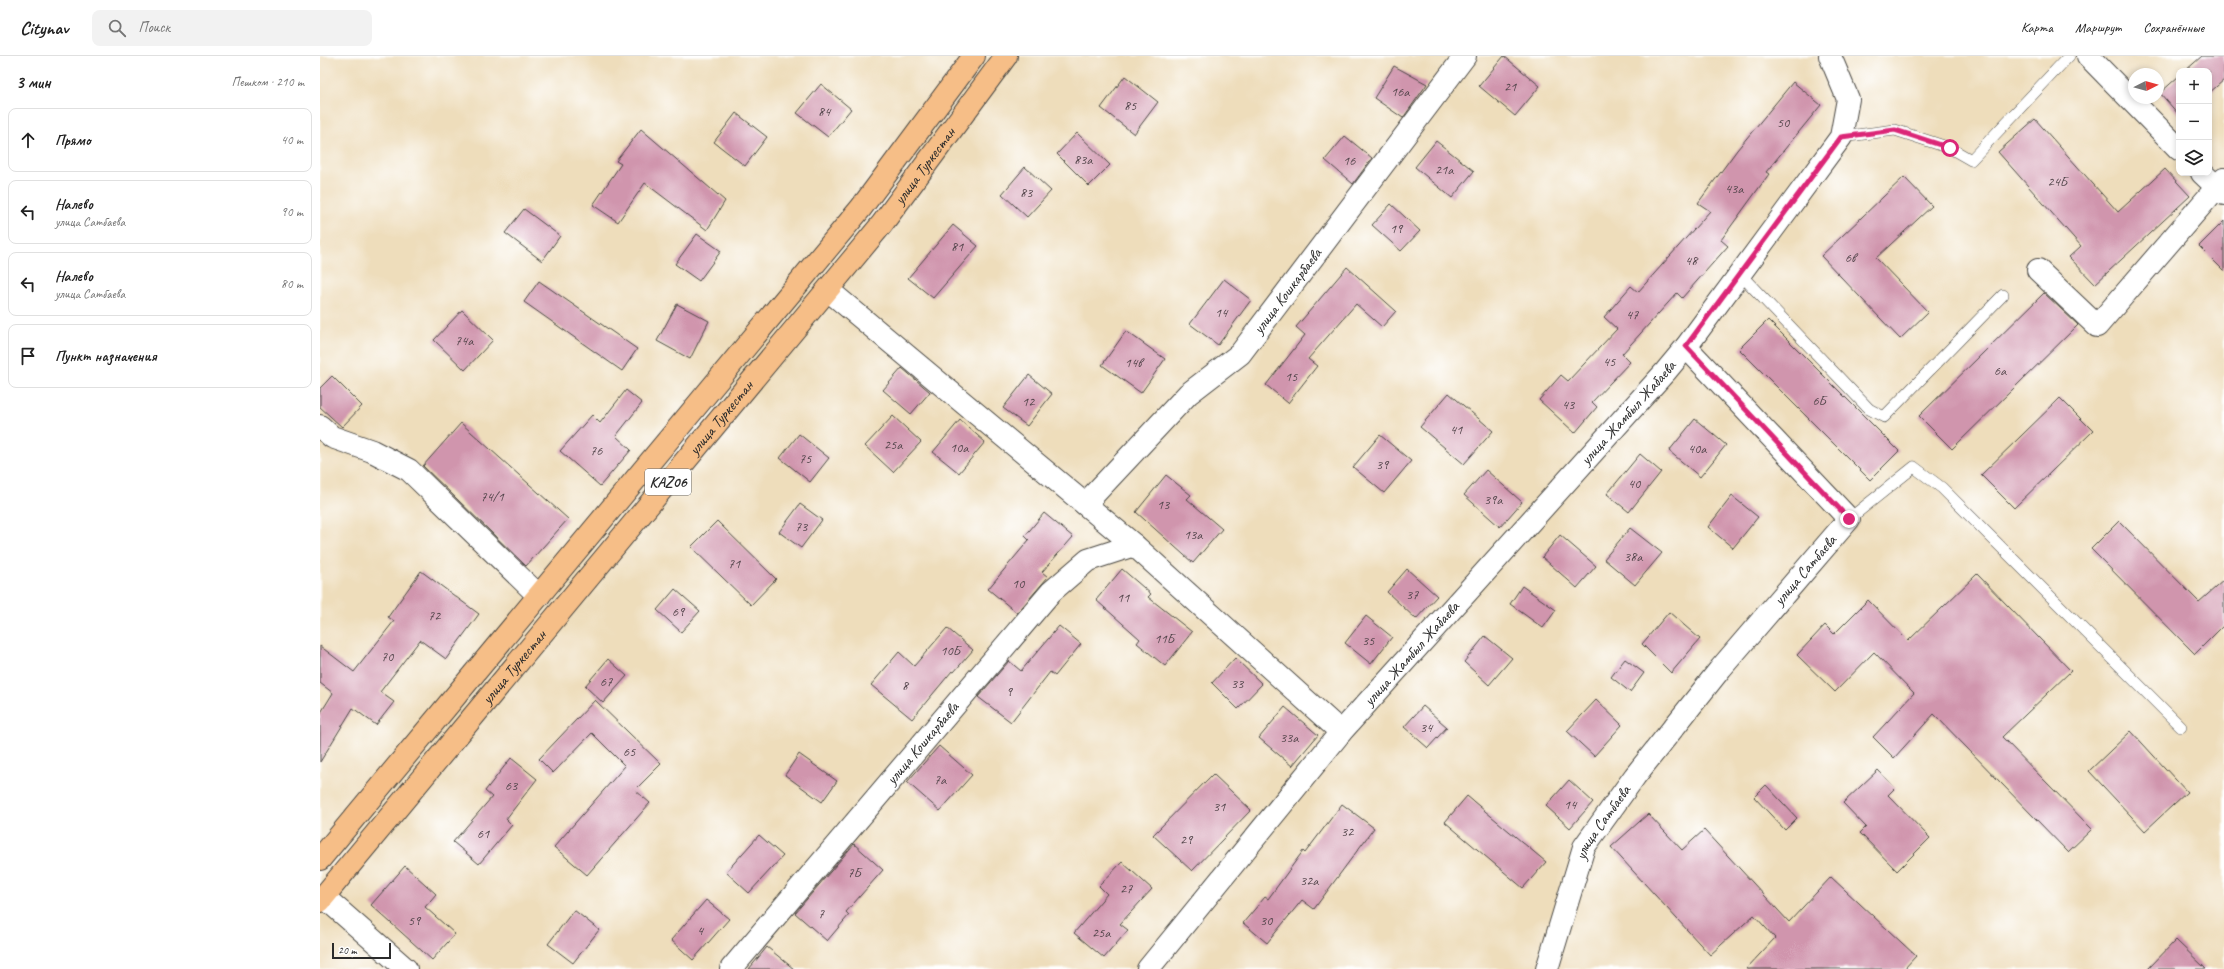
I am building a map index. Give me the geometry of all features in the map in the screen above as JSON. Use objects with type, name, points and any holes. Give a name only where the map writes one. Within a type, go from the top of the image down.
[{"type":"highway","name":"улица Туркестан","points":[[320,859],[861,208],[974,56]]},
{"type":"highway","name":"улица Туркестан","points":[[322,899],[882,224],[1006,56]]},
{"type":"highway","points":[[861,208],[882,224]]},
{"type":"street","name":"улица Кошкарбаева","points":[[1085,504],[1188,394],[1240,354],[1465,56]]},
{"type":"street","points":[[1830,56],[1848,99],[1841,137],[1686,346],[1849,519]]},
{"type":"street","points":[[2088,56],[2176,146]]},
{"type":"street","points":[[2038,270],[2097,326],[2217,183]]},
{"type":"street","points":[[828,290],[1134,545],[1341,732]]},
{"type":"street","name":"улица Жамбыл Жабаева","points":[[1148,969],[1341,732],[1666,371],[1686,346]]},
{"type":"street","points":[[320,426],[332,437],[372,451],[409,470],[539,596]]},
{"type":"street","name":"улица Сатбаева","points":[[1547,969],[1584,847],[1635,776],[1720,668],[1849,519]]},
{"type":"street","name":"улица Кошкарбаева","points":[[731,969],[1051,592],[1088,560],[1134,545]]},
{"type":"street","points":[[322,899],[406,969]]},
{"type":"lane","points":[[1841,137],[1895,130],[1950,148],[1971,160],[2069,56]]},
{"type":"lane","points":[[1740,274],[1869,409],[1884,417],[2003,295]]},
{"type":"lane","points":[[1849,519],[1914,467],[1942,488],[2181,727]]},
{"type":"building","points":[[1504,56],[1540,86],[1515,116],[1479,86]]},
{"type":"building","points":[[2202,56],[2224,56],[2224,80],[2212,90],[2212,68],[2188,68]]},
{"type":"building","points":[[1394,66],[1427,84],[1403,118],[1374,98]]},
{"type":"building","points":[[1125,76],[1158,102],[1134,134],[1101,108]]},
{"type":"building","points":[[2176,79],[2176,112],[2164,98],[2164,89]]},
{"type":"building","points":[[1793,82],[1821,105],[1766,172],[1769,174],[1721,240],[1728,246],[1682,298],[1677,293],[1622,354],[1630,362],[1592,402],[1597,407],[1575,433],[1539,400],[1561,375],[1568,381],[1617,329],[1604,317],[1631,286],[1638,292],[1710,211],[1698,203],[1737,150]]},
{"type":"building","points":[[821,84],[851,109],[828,137],[797,113]]},
{"type":"building","points":[[736,113],[767,137],[745,166],[714,142]]},
{"type":"building","points":[[2035,119],[2118,212],[2165,169],[2190,196],[2095,284],[2069,257],[2081,246],[1998,152]]},
{"type":"building","points":[[641,129],[725,201],[707,230],[645,183],[618,222],[593,205],[621,164],[616,161]]},
{"type":"building","points":[[1077,133],[1110,165],[1089,186],[1057,154]]},
{"type":"building","points":[[1345,136],[1372,158],[1353,184],[1325,160]]},
{"type":"building","points":[[1436,141],[1474,171],[1452,198],[1415,167]]},
{"type":"building","points":[[1025,167],[1051,191],[1027,217],[1002,194]]},
{"type":"building","points":[[1904,177],[1932,206],[1876,258],[1928,312],[1900,339],[1821,256]]},
{"type":"building","points":[[1391,204],[1420,231],[1401,251],[1372,225]]},
{"type":"building","points":[[524,209],[560,236],[542,261],[505,233]]},
{"type":"building","points":[[2224,221],[2224,271],[2199,246]]},
{"type":"building","points":[[953,225],[978,246],[933,298],[908,278]]},
{"type":"building","points":[[697,234],[721,251],[699,281],[675,264]]},
{"type":"building","points":[[1347,267],[1396,311],[1382,327],[1356,304],[1308,359],[1317,366],[1288,403],[1266,385],[1305,335],[1296,327]]},
{"type":"building","points":[[1224,279],[1251,300],[1218,345],[1190,324]]},
{"type":"building","points":[[539,281],[637,349],[622,371],[524,302]]},
{"type":"building","points":[[2044,293],[2078,325],[1952,449],[1919,416]]},
{"type":"building","points":[[677,304],[709,321],[690,359],[657,341]]},
{"type":"building","points":[[462,310],[493,340],[465,370],[434,340]]},
{"type":"building","points":[[1768,320],[1899,451],[1870,480],[1739,349]]},
{"type":"building","points":[[1126,331],[1165,359],[1141,393],[1102,365]]},
{"type":"building","points":[[902,368],[930,392],[911,414],[883,390]]},
{"type":"building","points":[[1029,375],[1052,394],[1027,426],[1003,408]]},
{"type":"building","points":[[332,376],[362,406],[342,427],[320,407],[320,388]]},
{"type":"building","points":[[626,390],[642,403],[616,436],[631,450],[600,486],[560,451],[592,415],[600,423]]},
{"type":"building","points":[[1449,393],[1493,431],[1464,464],[1420,427]]},
{"type":"building","points":[[2060,398],[2093,431],[2014,508],[1981,475]]},
{"type":"building","points":[[893,416],[921,442],[893,472],[865,446]]},
{"type":"building","points":[[1695,419],[1726,445],[1700,477],[1669,451]]},
{"type":"building","points":[[960,420],[985,442],[959,473],[933,452]]},
{"type":"building","points":[[461,423],[568,519],[526,566],[423,466]]},
{"type":"building","points":[[799,434],[829,458],[810,482],[780,458]]},
{"type":"building","points":[[1380,435],[1411,461],[1384,493],[1353,467]]},
{"type":"building","points":[[1640,454],[1661,472],[1629,512],[1607,494]]},
{"type":"building","points":[[1486,470],[1522,502],[1500,527],[1464,495]]},
{"type":"building","points":[[1166,475],[1191,495],[1187,499],[1222,529],[1193,563],[1136,512]]},
{"type":"building","points":[[1732,496],[1758,517],[1733,548],[1708,527]]},
{"type":"building","points":[[800,504],[822,520],[801,548],[779,532]]},
{"type":"building","points":[[1044,513],[1073,537],[1042,572],[1048,577],[1017,613],[988,589],[1029,540],[1025,536]]},
{"type":"building","points":[[717,521],[776,579],[751,605],[691,547]]},
{"type":"building","points":[[2119,521],[2199,602],[2224,580],[2224,625],[2195,654],[2091,549]]},
{"type":"building","points":[[1630,528],[1662,553],[1635,585],[1604,559]]},
{"type":"building","points":[[1560,535],[1596,566],[1577,588],[1542,557]]},
{"type":"building","points":[[1122,569],[1151,594],[1148,597],[1192,632],[1165,666],[1137,643],[1140,639],[1096,600]]},
{"type":"building","points":[[1407,569],[1437,596],[1416,619],[1387,592]]},
{"type":"building","points":[[421,571],[479,614],[446,659],[420,640],[380,692],[394,702],[376,725],[353,708],[320,762],[320,714],[333,693],[320,683],[320,646],[354,672],[394,621],[388,617]]},
{"type":"building","points":[[1977,574],[2071,671],[2002,737],[2092,829],[2068,852],[1934,714],[1894,758],[1873,737],[1914,693],[1874,652],[1835,692],[1797,655],[1825,625],[1834,634],[1868,600],[1908,641]]},
{"type":"building","points":[[1522,586],[1556,610],[1543,628],[1510,604]]},
{"type":"building","points":[[675,589],[700,611],[681,632],[657,610]]},
{"type":"building","points":[[1669,612],[1700,639],[1671,673],[1642,644]]},
{"type":"building","points":[[1366,616],[1392,637],[1371,664],[1345,643]]},
{"type":"building","points":[[1059,626],[1081,644],[1055,676],[1050,672],[1011,722],[978,697],[1009,661],[1021,671]]},
{"type":"building","points":[[947,628],[973,650],[954,672],[952,671],[912,719],[871,685],[899,652],[914,666]]},
{"type":"building","points":[[1485,636],[1512,658],[1489,685],[1464,662]]},
{"type":"building","points":[[1235,658],[1262,684],[1238,709],[1212,683]]},
{"type":"building","points":[[608,659],[627,676],[603,703],[585,686]]},
{"type":"building","points":[[1625,659],[1644,673],[1630,692],[1611,677]]},
{"type":"building","points":[[595,700],[661,764],[635,790],[650,803],[587,875],[554,847],[625,766],[592,733],[553,773],[539,759]]},
{"type":"building","points":[[1596,700],[1622,725],[1594,756],[1567,731]]},
{"type":"building","points":[[1423,706],[1447,727],[1428,748],[1404,727]]},
{"type":"building","points":[[1285,707],[1318,735],[1292,766],[1259,738]]},
{"type":"building","points":[[2131,731],[2187,792],[2145,831],[2089,771]]},
{"type":"building","points":[[939,746],[972,775],[940,811],[907,782]]},
{"type":"building","points":[[799,754],[837,781],[822,802],[785,775]]},
{"type":"building","points":[[511,758],[537,779],[506,819],[512,825],[479,864],[453,842],[492,797],[485,791]]},
{"type":"building","points":[[1878,770],[1895,788],[1888,795],[1930,838],[1897,871],[1860,833],[1866,827],[1843,803]]},
{"type":"building","points":[[1213,774],[1251,810],[1192,871],[1153,835]]},
{"type":"building","points":[[1569,780],[1593,802],[1570,828],[1546,806]]},
{"type":"building","points":[[1766,785],[1797,818],[1785,830],[1754,797]]},
{"type":"building","points":[[1467,796],[1546,862],[1523,888],[1445,822]]},
{"type":"building","points":[[1342,804],[1374,828],[1314,909],[1302,900],[1267,943],[1243,923],[1265,897],[1268,899],[1303,851],[1305,853]]},
{"type":"building","points":[[1648,814],[1682,850],[1704,830],[1789,922],[1831,877],[1916,956],[1904,969],[1746,969],[1775,938],[1754,915],[1710,955],[1611,847]]},
{"type":"building","points":[[759,835],[783,856],[749,893],[726,872]]},
{"type":"building","points":[[854,844],[883,870],[846,912],[849,915],[827,941],[795,913]]},
{"type":"building","points":[[1122,862],[1152,889],[1120,924],[1128,930],[1104,958],[1074,933],[1107,894],[1099,886]]},
{"type":"building","points":[[405,866],[436,894],[425,907],[455,934],[432,960],[371,905]]},
{"type":"building","points":[[706,900],[729,919],[693,960],[671,940]]},
{"type":"building","points":[[574,910],[599,930],[573,963],[548,944]]},
{"type":"building","points":[[2176,940],[2206,969],[2148,969]]},
{"type":"building","points":[[767,947],[794,969],[749,969]]},
{"type":"route","points":[[1849,519],[1686,346],[1841,137],[1895,130],[1950,148]]}]
